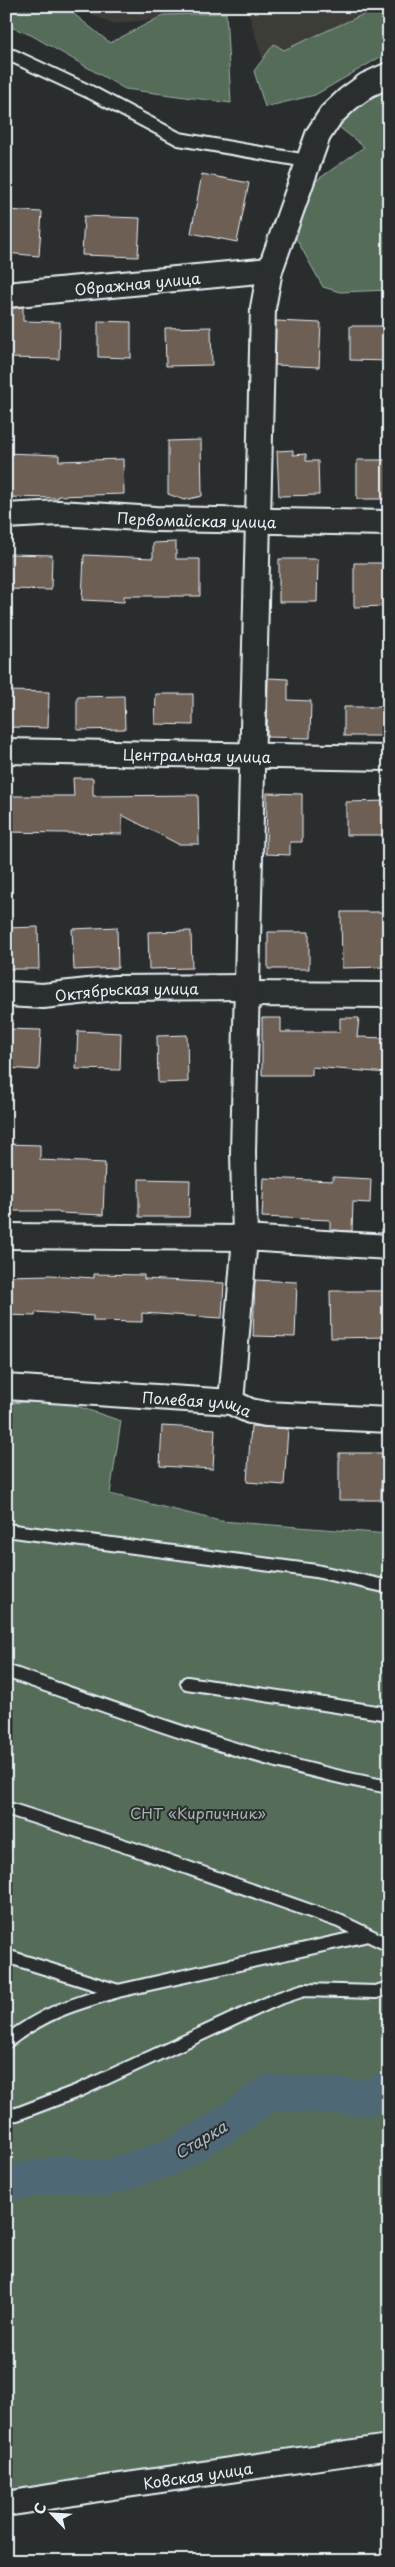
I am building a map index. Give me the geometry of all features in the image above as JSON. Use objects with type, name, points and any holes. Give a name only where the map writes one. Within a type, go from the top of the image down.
[{"type":"street","points":[[231,1402],[245,1238],[243,1152],[252,754],[256,668],[257,520],[264,308],[270,270],[307,161],[318,135],[331,115],[367,86],[389,75]]},
{"type":"street","name":"Овражная улица","points":[[6,295],[270,270]]},
{"type":"street","name":"Первомайская улица","points":[[6,516],[59,513],[155,519],[389,523]]},
{"type":"street","name":"Центральная улица","points":[[6,751],[389,758]]},
{"type":"street","name":"Октябрьская улица","points":[[6,994],[43,996],[115,988],[389,995]]},
{"type":"street","points":[[6,1236],[245,1238],[389,1247]]},
{"type":"street","name":"Полевая улица","points":[[6,1388],[231,1402],[250,1411],[266,1414],[389,1420]]},
{"type":"street","name":"Ковская улица","points":[[6,2504],[389,2447]]},
{"type":"lane","points":[[6,56],[13,56],[92,93],[179,139],[307,161]]},
{"type":"lane","points":[[6,1530],[316,1571],[389,1587]]},
{"type":"lane","points":[[6,1671],[214,1743],[332,1777],[389,1787]]},
{"type":"lane","points":[[187,1683],[389,1714]]},
{"type":"lane","points":[[6,1808],[339,1920],[389,1945]]},
{"type":"lane","points":[[6,2042],[32,2022],[61,2008],[118,1991],[368,1935]]},
{"type":"lane","points":[[6,1956],[118,1991]]},
{"type":"lane","points":[[6,2115],[17,2114],[80,2090],[277,1999],[304,1990],[376,1992],[389,1988]]},
{"type":"shaded area","points":[[75,6],[389,6],[267,73],[247,8],[112,24]]},
{"type":"green space","points":[[6,6],[64,6],[110,43],[164,15],[226,13],[231,103],[125,89],[31,35],[6,25]]},
{"type":"green space","points":[[382,6],[389,6],[389,52],[315,95],[265,107],[254,71],[274,44],[284,50]]},
{"type":"green space","points":[[389,85],[389,290],[340,292],[323,287],[292,231],[310,185],[364,147],[334,123],[362,97]]},
{"type":"green space","name":"СНТ «Кирпичник»","points":[[62,1401],[121,1421],[110,1494],[220,1521],[389,1534],[389,2090],[365,2098],[270,2092],[226,2124],[171,2157],[103,2179],[64,2173],[6,2183],[6,1403]]},
{"type":"green space","points":[[389,2095],[389,2441],[6,2494],[6,2188],[64,2177],[102,2184],[174,2160],[271,2097],[364,2103]]},
{"type":"building","points":[[202,174],[249,183],[237,242],[191,233]]},
{"type":"building","points":[[6,210],[42,212],[39,256],[6,253]]},
{"type":"building","points":[[84,216],[140,218],[138,257],[82,255]]},
{"type":"building","points":[[23,307],[23,321],[60,322],[59,359],[6,358],[6,309]]},
{"type":"building","points":[[98,321],[131,322],[131,358],[98,357]]},
{"type":"building","points":[[276,321],[321,323],[319,367],[275,365]]},
{"type":"building","points":[[350,326],[389,326],[389,361],[350,360]]},
{"type":"building","points":[[211,327],[212,365],[166,366],[165,328]]},
{"type":"building","points":[[201,440],[202,496],[184,500],[168,494],[168,441]]},
{"type":"building","points":[[293,450],[293,455],[306,454],[306,461],[318,461],[319,495],[279,496],[277,451]]},
{"type":"building","points":[[6,453],[59,455],[59,461],[123,459],[124,494],[58,496],[58,498],[6,497]]},
{"type":"building","points":[[357,460],[389,460],[389,499],[357,499]]},
{"type":"building","points":[[176,542],[176,559],[200,559],[200,596],[124,596],[124,602],[82,600],[84,555],[153,558],[153,543]]},
{"type":"building","points":[[9,554],[52,555],[51,590],[8,589]]},
{"type":"building","points":[[279,559],[318,559],[317,602],[279,602]]},
{"type":"building","points":[[354,563],[389,563],[389,606],[354,607]]},
{"type":"building","points":[[268,678],[288,679],[288,700],[311,701],[310,738],[267,737]]},
{"type":"building","points":[[8,691],[49,692],[48,728],[7,727]]},
{"type":"building","points":[[156,694],[193,694],[193,725],[155,724]]},
{"type":"building","points":[[124,696],[125,729],[77,730],[77,697]]},
{"type":"building","points":[[344,707],[388,707],[388,736],[344,736]]},
{"type":"building","points":[[73,778],[93,778],[93,796],[198,795],[199,844],[178,844],[122,815],[122,834],[6,832],[6,796],[74,796]]},
{"type":"building","points":[[267,793],[302,794],[302,842],[290,842],[290,855],[266,854]]},
{"type":"building","points":[[389,801],[389,835],[346,835],[346,802]]},
{"type":"building","points":[[341,912],[386,912],[386,967],[342,968]]},
{"type":"building","points":[[38,927],[39,969],[6,969],[6,928]]},
{"type":"building","points":[[117,927],[118,968],[74,970],[72,929]]},
{"type":"building","points":[[191,931],[192,968],[149,969],[148,932]]},
{"type":"building","points":[[268,932],[309,932],[309,969],[268,969]]},
{"type":"building","points":[[262,1018],[281,1018],[281,1032],[340,1032],[340,1018],[359,1018],[357,1037],[389,1038],[388,1073],[312,1067],[312,1075],[262,1075]]},
{"type":"building","points":[[6,1029],[41,1030],[39,1070],[6,1068]]},
{"type":"building","points":[[78,1031],[121,1033],[120,1070],[76,1069]]},
{"type":"building","points":[[187,1035],[188,1082],[158,1083],[157,1036]]},
{"type":"building","points":[[6,1144],[40,1145],[40,1160],[105,1163],[103,1215],[59,1213],[59,1211],[6,1211]]},
{"type":"building","points":[[333,1177],[371,1179],[370,1203],[353,1202],[352,1231],[330,1230],[330,1220],[262,1217],[264,1178],[333,1181]]},
{"type":"building","points":[[139,1179],[190,1180],[189,1217],[139,1217]]},
{"type":"building","points":[[94,1274],[144,1275],[144,1279],[224,1283],[222,1318],[142,1313],[142,1322],[93,1321],[93,1316],[36,1312],[35,1316],[6,1315],[6,1276],[50,1275],[94,1278]]},
{"type":"building","points":[[255,1280],[297,1282],[295,1337],[253,1336]]},
{"type":"building","points":[[330,1291],[389,1291],[389,1337],[331,1338]]},
{"type":"building","points":[[162,1426],[215,1429],[213,1469],[160,1466]]},
{"type":"building","points":[[251,1426],[288,1429],[284,1485],[247,1482]]},
{"type":"building","points":[[339,1453],[382,1453],[381,1500],[339,1500]]},
{"type":"waterway","name":"Старка","points":[[6,2184],[64,2173],[103,2179],[171,2157],[226,2124],[270,2092],[365,2098],[389,2090]]}]
